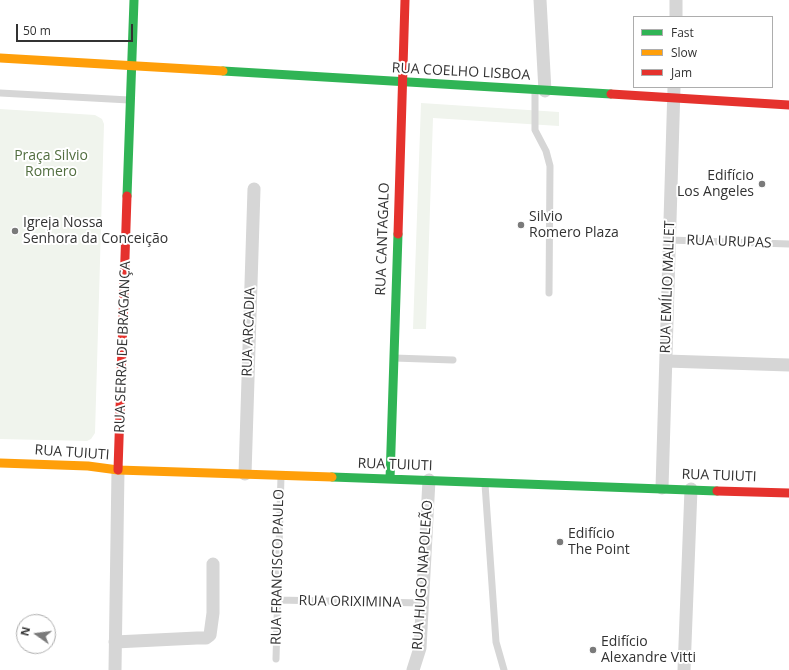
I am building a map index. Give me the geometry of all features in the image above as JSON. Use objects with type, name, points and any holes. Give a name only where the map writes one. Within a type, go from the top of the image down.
[{"type":"street","name":"RUA SERRA DE BRAGANÇA","points":[[115,670],[118,470],[134,0]]},
{"type":"street","name":"RUA CANTAGALO","points":[[390,479],[405,0]]},
{"type":"street","points":[[540,0],[540,90]]},
{"type":"street","points":[[676,0],[676,16]]},
{"type":"street","points":[[0,58],[132,66]]},
{"type":"street","name":"RUA COELHO LISBOA","points":[[132,66],[540,90],[673,93],[789,105]]},
{"type":"street","name":"RUA EMÍLIO MALLET","points":[[662,488],[673,93]]},
{"type":"street","name":"RUA ARCADIA","points":[[245,474],[254,189]]},
{"type":"street","points":[[666,361],[789,365]]},
{"type":"street","name":"RUA TUIUTI","points":[[0,463],[88,466],[118,470],[789,493]]},
{"type":"street","name":"RUA HUGO NAPOLEÃO","points":[[413,670],[420,648],[429,480]]},
{"type":"street","points":[[684,670],[691,489]]},
{"type":"street","points":[[115,642],[206,638],[210,635],[213,613],[213,564]]},
{"type":"lane","points":[[540,90],[535,130],[546,151],[550,166],[549,293]]},
{"type":"lane","points":[[0,93],[131,100]]},
{"type":"lane","name":"RUA URUPAS","points":[[670,240],[789,244]]},
{"type":"lane","points":[[394,358],[453,360]]},
{"type":"lane","name":"RUA FRANCISCO PAULO","points":[[276,659],[281,476]]},
{"type":"lane","points":[[484,482],[496,642],[504,670]]},
{"type":"lane","name":"RUA ORIXIMINA","points":[[277,600],[423,603]]},
{"type":"green space","points":[[421,103],[559,112],[559,126],[433,118],[426,329],[413,329]]},
{"type":"green space","name":"Praça Silvio Romero","points":[[0,109],[95,115],[102,119],[104,124],[95,433],[91,439],[87,441],[0,439]]},
{"type":"traffic: fast","points":[[127,196],[134,0]]},
{"type":"traffic: fast","points":[[223,71],[611,94]]},
{"type":"traffic: fast","points":[[390,479],[398,234]]},
{"type":"traffic: fast","points":[[332,477],[717,491]]},
{"type":"traffic: slow","points":[[0,58],[223,71]]},
{"type":"traffic: slow","points":[[0,463],[88,466],[118,470],[332,477]]},
{"type":"traffic: jam","points":[[398,234],[405,0]]},
{"type":"traffic: jam","points":[[611,94],[789,105]]},
{"type":"traffic: jam","points":[[118,470],[127,196]]},
{"type":"traffic: jam","points":[[717,491],[789,493]]},
{"type":"place","name":"Edifício Los Angeles","points":[[762,184]]},
{"type":"place","name":"Silvio Romero Plaza","points":[[521,225]]},
{"type":"place","name":"Igreja Nossa Senhora da Conceição","points":[[15,231]]},
{"type":"place","name":"Edifício The Point","points":[[560,542]]},
{"type":"place","name":"Edifício Alexandre Vitti","points":[[593,650]]}]
